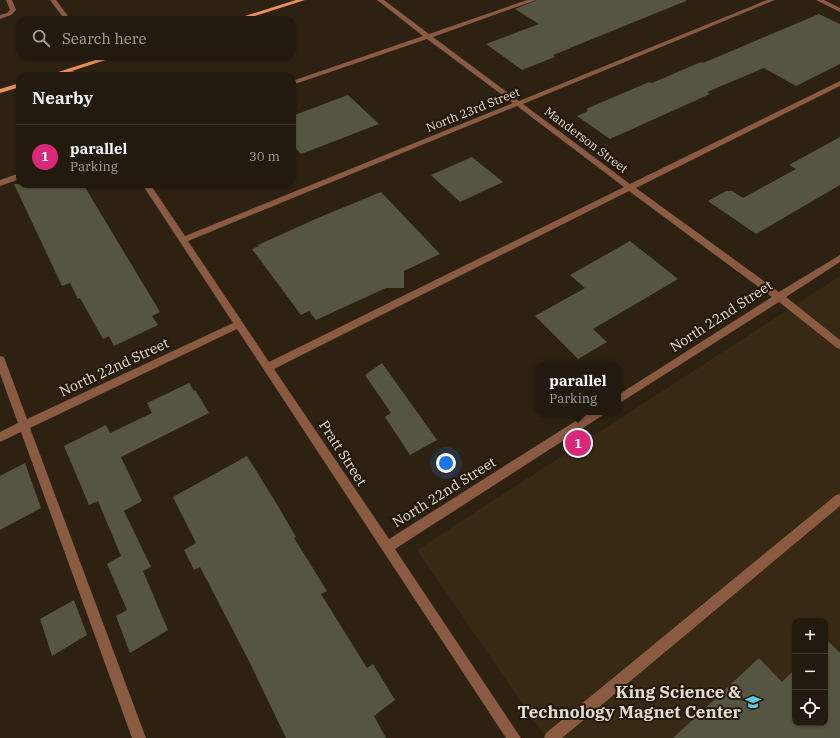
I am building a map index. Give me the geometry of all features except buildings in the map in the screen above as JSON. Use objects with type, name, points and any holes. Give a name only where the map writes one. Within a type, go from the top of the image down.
[{"type":"main road","points":[[248,16],[302,0]]},
{"type":"main road","points":[[63,72],[94,60]]},
{"type":"main road","points":[[0,91],[16,86]]},
{"type":"street","points":[[0,17],[9,14],[13,10],[9,0]]},
{"type":"street","points":[[53,0],[65,16]]},
{"type":"street","name":"Manderson Street","points":[[380,0],[629,187],[779,297],[840,345]]},
{"type":"street","points":[[296,82],[533,0]]},
{"type":"street","name":"North 23rd Street","points":[[183,240],[772,0]]},
{"type":"street","points":[[819,0],[840,10]]},
{"type":"street","points":[[268,367],[840,83]]},
{"type":"street","points":[[0,183],[16,177]]},
{"type":"street","name":"Pratt Street","points":[[149,188],[514,738]]},
{"type":"street","name":"North 22nd Street","points":[[621,398],[840,258]]},
{"type":"street","name":"North 22nd Street","points":[[0,437],[240,324]]},
{"type":"street","points":[[0,360],[139,738]]},
{"type":"street","name":"North 22nd Street","points":[[387,546],[593,415]]},
{"type":"street","points":[[551,738],[840,498]]},
{"type":"shaded area","points":[[840,276],[840,738],[546,738],[417,550]]},
{"type":"place","name":"parallel","points":[[578,443]]},
{"type":"place","name":"King Science & Technology Magnet Center","points":[[753,702]]}]
